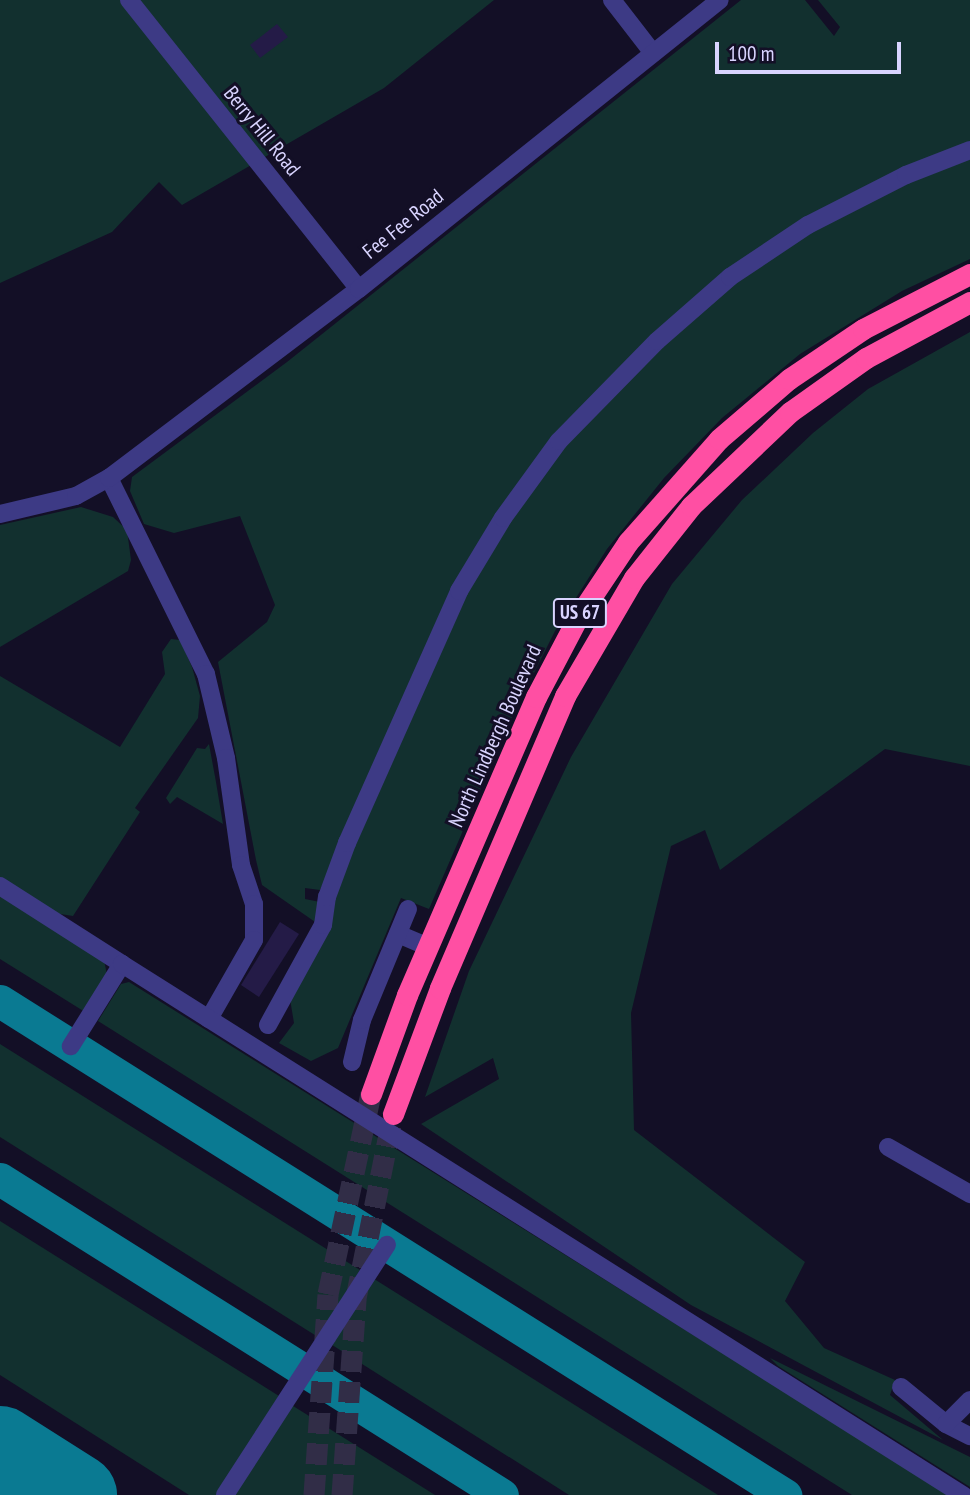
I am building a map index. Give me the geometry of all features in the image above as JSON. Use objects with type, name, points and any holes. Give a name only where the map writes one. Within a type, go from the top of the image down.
[{"type":"highway","name":"North Lindbergh Boulevard","points":[[371,1094],[428,947],[541,687],[578,617],[628,542],[710,448],[789,379],[863,329],[970,274]]},
{"type":"highway","name":"US 67","points":[[393,1114],[440,988],[565,696],[634,578],[691,506],[790,412],[866,358],[970,302]]},
{"type":"street","name":"Berry Hill Road","points":[[129,0],[359,289]]},
{"type":"street","points":[[612,0],[653,53]]},
{"type":"street","name":"Fee Fee Road","points":[[0,514],[76,496],[110,478],[359,289],[720,0]]},
{"type":"street","points":[[268,1025],[323,925],[327,897],[347,842],[459,591],[503,518],[559,441],[657,341],[730,277],[808,225],[906,174],[970,150]]},
{"type":"street","points":[[110,478],[206,674],[226,758],[241,865],[254,904],[254,940],[209,1019]]},
{"type":"street","points":[[0,886],[963,1495]]},
{"type":"street","points":[[352,1062],[362,1020],[408,909]]},
{"type":"street","points":[[398,934],[428,947]]},
{"type":"street","points":[[71,1046],[122,964]]},
{"type":"street","points":[[888,1147],[970,1194]]},
{"type":"street","points":[[225,1495],[387,1245]]},
{"type":"street","points":[[901,1387],[946,1424],[970,1436]]},
{"type":"street","points":[[946,1424],[970,1400]]},
{"type":"green space","points":[[0,0],[494,0],[384,88],[182,205],[159,182],[112,232],[0,283]]},
{"type":"green space","points":[[741,0],[805,0],[834,36],[840,27],[818,0],[970,0],[970,144],[741,266],[504,506],[320,890],[305,888],[305,899],[320,902],[318,924],[262,885],[218,662],[267,622],[275,605],[240,516],[174,533],[144,524],[130,491],[132,477],[287,362]]},
{"type":"green space","points":[[970,154],[970,259],[902,291],[800,354],[722,418],[664,478],[607,549],[555,631],[514,713],[429,909],[401,898],[338,1048],[311,1061],[279,1043],[294,1023],[290,999],[415,696],[490,547],[591,410],[753,268],[811,230]]},
{"type":"green space","points":[[970,332],[970,766],[885,749],[720,870],[705,830],[671,846],[631,1013],[634,1130],[805,1262],[785,1301],[824,1348],[895,1380],[890,1395],[943,1440],[691,1305],[421,1124],[499,1079],[493,1058],[425,1097],[469,971],[571,757],[672,584],[742,500],[813,433],[868,389]]},
{"type":"green space","points":[[81,507],[113,517],[127,530],[131,560],[128,571],[0,647],[0,525]]},
{"type":"green space","points":[[171,639],[180,640],[192,667],[200,696],[198,718],[135,808],[140,812],[73,916],[54,913],[0,879],[0,676],[120,747],[165,674],[162,652]]},
{"type":"green space","points":[[209,744],[223,824],[177,797],[170,804],[166,798],[197,748],[205,749]]},
{"type":"green space","points":[[0,894],[104,960],[107,975],[85,1012],[0,959]]},
{"type":"green space","points":[[129,982],[953,1495],[852,1495],[98,1021],[121,984]]},
{"type":"green space","points":[[0,1044],[360,1270],[318,1337],[0,1137]]},
{"type":"green space","points":[[0,1221],[279,1396],[218,1495],[189,1495],[0,1375]]},
{"type":"green space","points":[[371,1277],[718,1495],[569,1495],[329,1343]]},
{"type":"green space","points":[[770,1358],[970,1457],[970,1487],[778,1366]]},
{"type":"green space","points":[[290,1404],[435,1495],[234,1495]]},
{"type":"building","points":[[277,24],[288,37],[260,58],[250,45]]},
{"type":"building","points":[[280,922],[299,934],[259,997],[241,985]]},
{"type":"taxiway","points":[[0,1001],[785,1495]]},
{"type":"taxiway","points":[[0,1179],[502,1495]]},
{"type":"runway","points":[[0,1447],[76,1495]]},
{"type":"tunnel","points":[[314,1495],[328,1294],[371,1094]]},
{"type":"tunnel","points":[[342,1495],[356,1298],[393,1114]]}]
